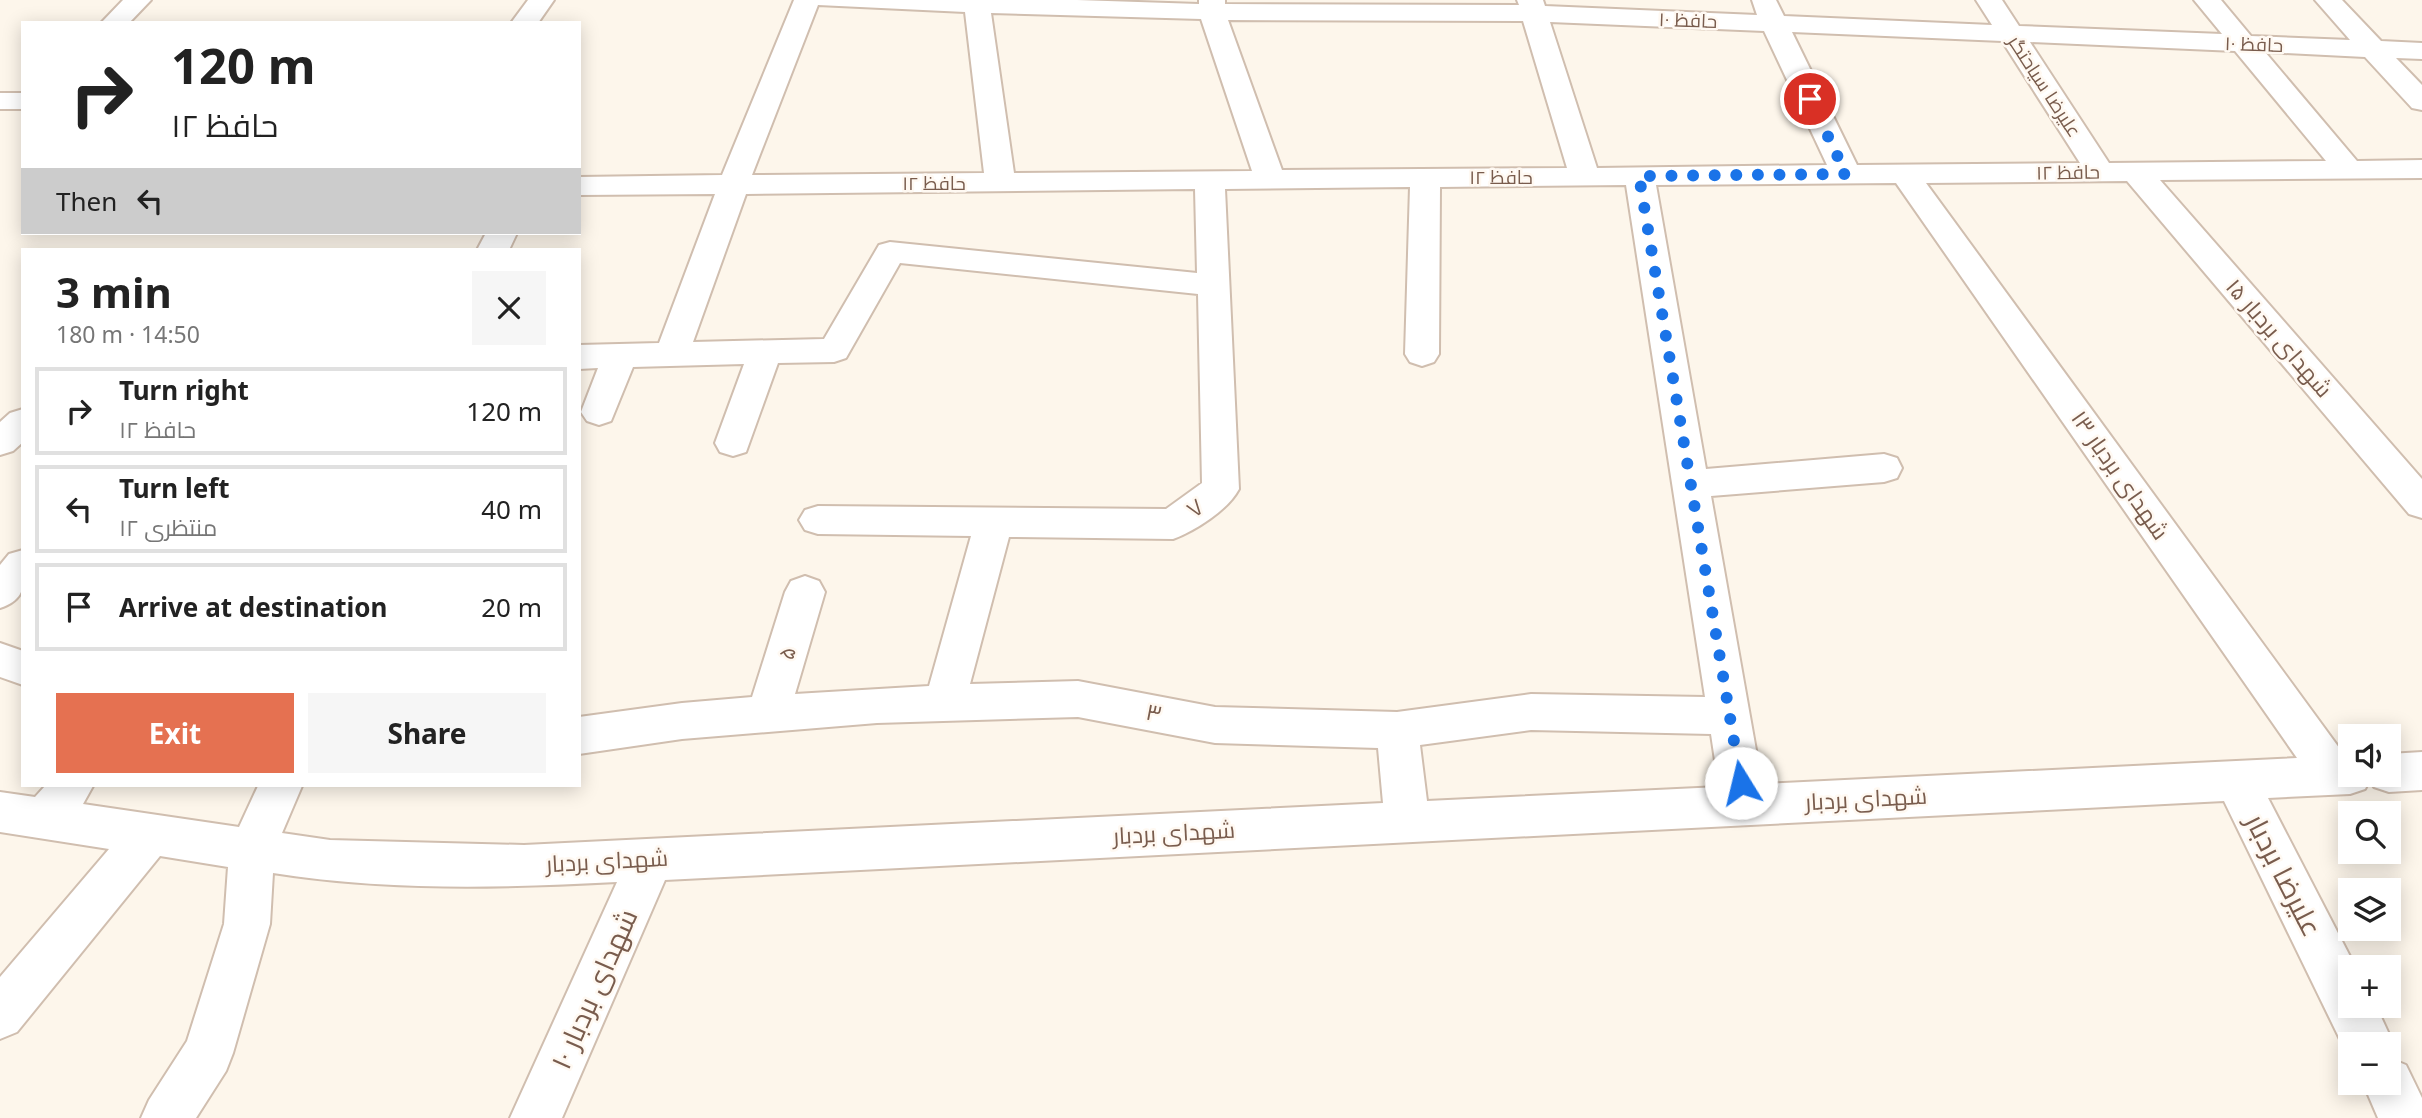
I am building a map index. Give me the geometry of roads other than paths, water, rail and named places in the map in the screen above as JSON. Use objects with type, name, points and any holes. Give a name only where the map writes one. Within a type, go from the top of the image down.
[{"type":"street","points":[[116,21],[138,0]]},
{"type":"street","points":[[525,21],[541,0]]},
{"type":"street","points":[[672,354],[734,184],[807,0]]},
{"type":"street","name":"حافظ ۱۰","points":[[827,0],[1212,6],[1532,6],[1768,12],[2012,33],[2422,51]]},
{"type":"street","name":"علیرضا سیاحتگر","points":[[1989,0],[2100,172]]},
{"type":"street","points":[[2207,0],[2348,169]]},
{"type":"street","points":[[2328,0],[2422,102]]},
{"type":"street","points":[[976,2],[1000,182]]},
{"type":"street","points":[[1212,6],[1270,180]]},
{"type":"street","points":[[1532,6],[1585,177]]},
{"type":"street","points":[[1768,12],[1846,174]]},
{"type":"street","points":[[0,101],[21,101]]},
{"type":"street","name":"حافظ ۱۲","points":[[581,186],[2348,169],[2417,174]]},
{"type":"street","name":"شهدای بردبار ۱۵","points":[[2136,172],[2422,504]]},
{"type":"street","name":"شهدای بردبار ۱۳","points":[[1905,174],[2338,769]]},
{"type":"street","points":[[1639,176],[1744,805]]},
{"type":"street","points":[[1422,354],[1425,178]]},
{"type":"street","name":"۷","points":[[818,520],[1173,524],[1221,489],[1210,180]]},
{"type":"street","points":[[581,357],[834,350],[890,252],[1214,285]]},
{"type":"street","points":[[733,443],[765,352]]},
{"type":"street","points":[[599,412],[620,356]]},
{"type":"street","points":[[0,442],[21,424]]},
{"type":"street","points":[[1691,484],[1884,468]]},
{"type":"street","points":[[945,702],[994,522]]},
{"type":"street","points":[[0,592],[21,567]]},
{"type":"street","name":"۵","points":[[768,713],[805,592]]},
{"type":"street","points":[[0,660],[21,667]]},
{"type":"street","name":"۳","points":[[581,736],[682,721],[768,713],[945,702],[1078,699],[1215,725],[1397,730],[1531,712],[1730,716]]},
{"type":"street","points":[[1397,730],[1407,822]]},
{"type":"street","points":[[2401,772],[2422,771]]},
{"type":"street","name":"شهدای بردبار","points":[[0,813],[58,802],[150,834],[330,861],[524,866],[2338,775]]},
{"type":"street","name":"علیرضا بردبار","points":[[2236,780],[2362,1032]]},
{"type":"street","points":[[167,1118],[208,1053],[247,924],[252,849],[280,787]]},
{"type":"street","points":[[0,1015],[150,834]]},
{"type":"street","name":"شهدای بردبار ۱۰","points":[[536,1118],[651,859]]},
{"type":"street","points":[[2394,1095],[2405,1118]]}]
